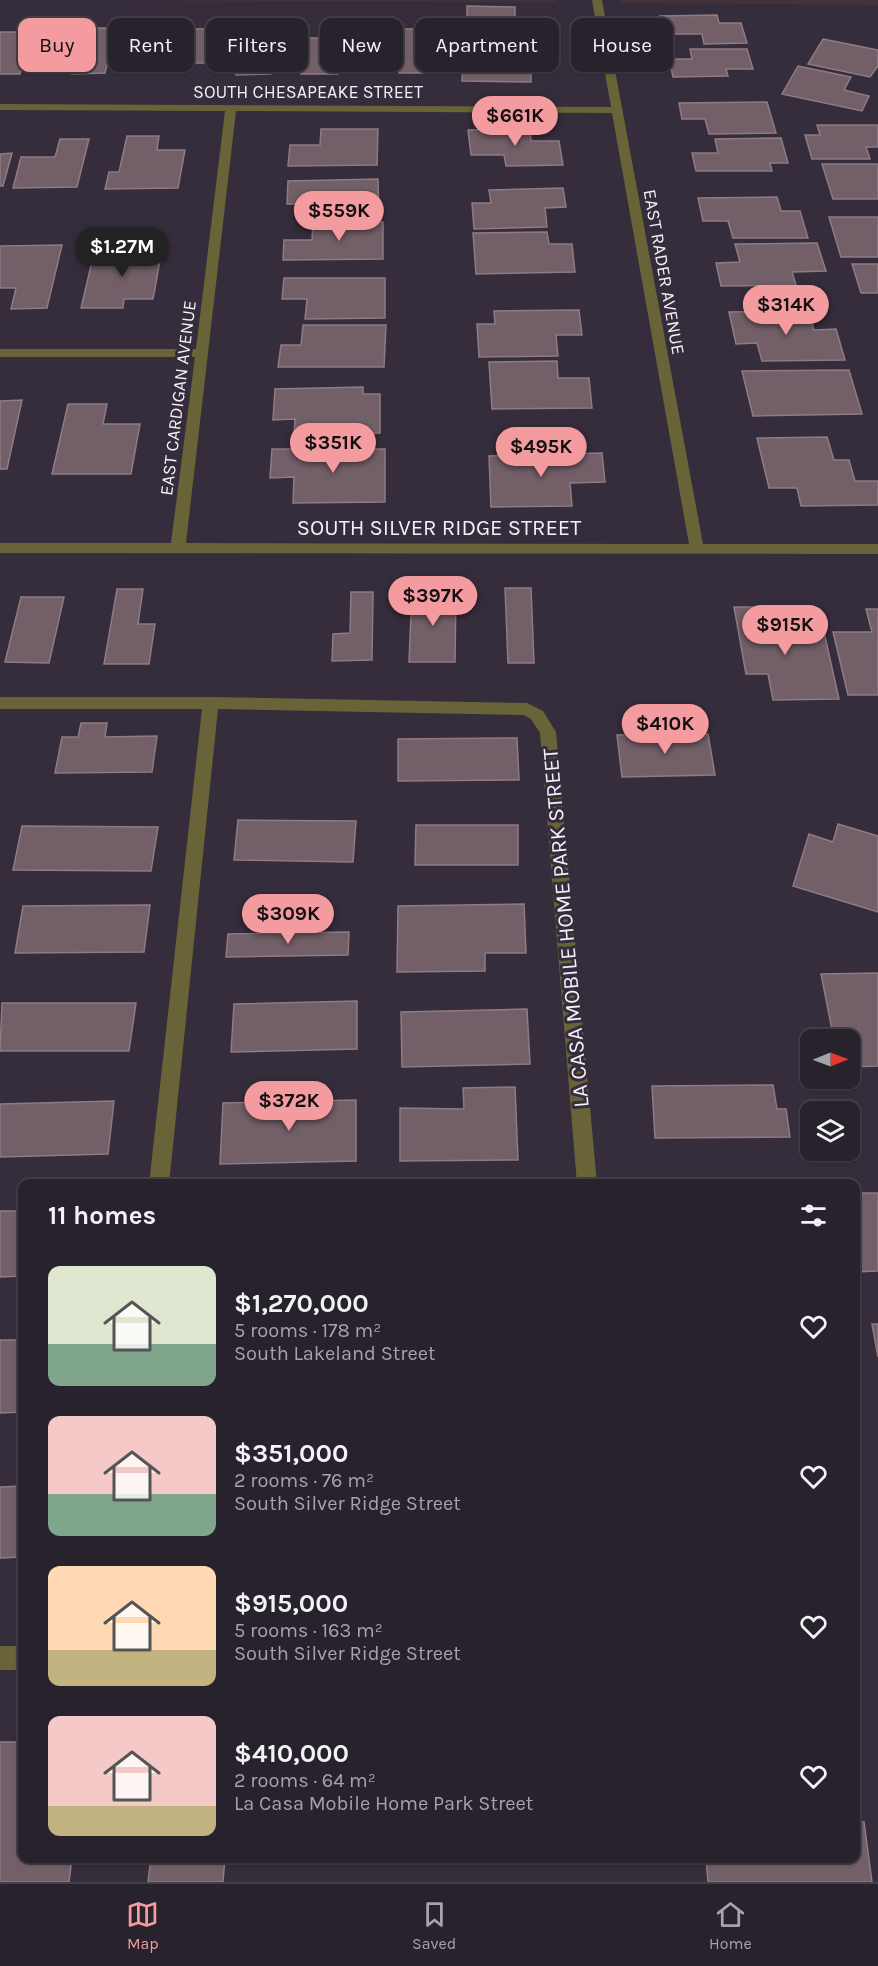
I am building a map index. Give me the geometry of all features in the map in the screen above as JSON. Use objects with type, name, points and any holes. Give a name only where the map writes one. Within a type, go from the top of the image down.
[{"type":"street","name":"EAST RADER AVENUE","points":[[597,0],[697,549]]},
{"type":"street","name":"SOUTH CHESAPEAKE STREET","points":[[0,107],[616,110]]},
{"type":"street","name":"EAST CARDIGAN AVENUE","points":[[178,549],[231,108]]},
{"type":"street","points":[[0,353],[202,353]]},
{"type":"street","name":"SOUTH SILVER RIDGE STREET","points":[[0,548],[878,549]]},
{"type":"street","points":[[0,703],[211,703],[160,1179]]},
{"type":"street","name":"LA CASA MOBILE HOME PARK STREET","points":[[211,703],[527,709],[537,715],[548,732],[587,1179]]},
{"type":"street","points":[[0,1658],[18,1658]]},
{"type":"shaded area","points":[[0,0],[555,0],[555,2]]},
{"type":"shaded area","points":[[619,0],[878,0],[878,5],[620,3]]},
{"type":"building","points":[[467,6],[515,7],[515,18],[467,18]]},
{"type":"building","points":[[717,15],[719,23],[741,23],[747,43],[704,44],[702,34],[673,34],[673,18],[660,18],[660,16]]},
{"type":"building","points":[[96,28],[108,28],[108,61],[105,73],[72,74],[73,72],[96,72]]},
{"type":"building","points":[[194,29],[206,29],[205,63],[194,63]]},
{"type":"building","points":[[403,29],[415,29],[415,72],[429,73],[399,73],[403,72]]},
{"type":"building","points":[[0,32],[18,32],[18,72],[21,72],[20,74],[0,74]]},
{"type":"building","points":[[308,38],[320,38],[320,72],[338,72],[338,74],[301,74],[301,72],[308,72]]},
{"type":"building","points":[[823,39],[878,50],[878,66],[870,77],[808,64]]},
{"type":"building","points":[[690,49],[747,49],[753,69],[726,69],[728,76],[673,77],[673,59],[692,59]]},
{"type":"building","points":[[798,66],[851,77],[844,90],[869,96],[862,111],[782,94]]},
{"type":"building","points":[[139,72],[179,72],[179,73]]},
{"type":"building","points":[[236,72],[271,72],[271,74],[236,75]]},
{"type":"building","points":[[462,72],[531,72],[531,82],[462,81]]},
{"type":"building","points":[[767,102],[776,133],[709,134],[705,119],[682,119],[679,103]]},
{"type":"building","points":[[817,125],[878,125],[878,147],[866,147],[870,159],[812,159],[805,135],[820,135]]},
{"type":"building","points":[[321,129],[378,129],[377,165],[288,166],[290,145],[320,145]]},
{"type":"building","points":[[530,129],[531,141],[559,141],[563,165],[506,166],[504,155],[471,155],[468,130]]},
{"type":"building","points":[[127,136],[159,136],[157,150],[185,150],[178,188],[105,189],[109,172],[119,172]]},
{"type":"building","points":[[781,138],[788,163],[770,163],[772,171],[696,171],[692,153],[718,153],[715,139]]},
{"type":"building","points":[[60,139],[89,139],[77,187],[13,188],[21,157],[55,157]]},
{"type":"building","points":[[12,153],[3,186],[0,186],[0,154]]},
{"type":"building","points":[[822,164],[878,164],[878,199],[833,199]]},
{"type":"building","points":[[378,179],[379,217],[312,218],[313,204],[287,204],[288,181]]},
{"type":"building","points":[[563,188],[566,207],[545,208],[547,227],[474,229],[472,203],[491,203],[489,190]]},
{"type":"building","points":[[777,197],[781,211],[800,211],[808,238],[733,238],[728,221],[703,221],[698,198]]},
{"type":"building","points":[[829,217],[878,217],[878,257],[841,257]]},
{"type":"building","points":[[313,222],[383,222],[383,259],[283,260],[284,240],[312,240]]},
{"type":"building","points":[[547,232],[549,244],[572,244],[575,272],[476,274],[473,233]]},
{"type":"building","points":[[817,243],[826,271],[792,272],[796,285],[721,286],[716,263],[740,262],[735,244]]},
{"type":"building","points":[[62,245],[47,308],[11,309],[16,288],[0,288],[0,246]]},
{"type":"building","points":[[108,250],[162,250],[153,299],[124,299],[123,308],[81,308],[93,257],[107,257]]},
{"type":"building","points":[[852,264],[878,264],[878,293],[861,293]]},
{"type":"building","points":[[284,278],[385,278],[385,318],[305,319],[307,299],[282,299]]},
{"type":"building","points":[[579,310],[582,335],[556,335],[558,356],[479,357],[477,324],[495,324],[494,311]]},
{"type":"building","points":[[808,311],[814,330],[836,329],[845,360],[762,361],[757,343],[736,344],[729,312]]},
{"type":"building","points":[[303,325],[386,325],[384,367],[278,367],[281,345],[301,345]]},
{"type":"building","points":[[557,361],[558,378],[589,378],[592,408],[492,409],[489,362]]},
{"type":"building","points":[[849,370],[862,414],[753,416],[742,371]]},
{"type":"building","points":[[363,387],[363,394],[380,394],[380,433],[294,435],[295,419],[273,420],[275,389]]},
{"type":"building","points":[[22,400],[7,469],[0,469],[0,401]]},
{"type":"building","points":[[68,404],[107,404],[103,424],[140,424],[131,474],[52,474]]},
{"type":"building","points":[[827,437],[834,460],[849,460],[855,481],[878,481],[878,505],[801,506],[797,488],[769,488],[757,438]]},
{"type":"building","points":[[272,449],[385,449],[385,502],[293,503],[294,477],[270,478]]},
{"type":"building","points":[[602,453],[605,482],[570,483],[572,506],[491,507],[489,456]]},
{"type":"building","points":[[505,588],[531,588],[534,663],[508,663]]},
{"type":"building","points":[[117,589],[143,589],[138,624],[155,624],[149,664],[104,664]]},
{"type":"building","points":[[412,591],[456,592],[455,662],[409,662]]},
{"type":"building","points":[[351,592],[373,592],[372,660],[332,661],[333,634],[350,633]]},
{"type":"building","points":[[21,597],[64,597],[49,663],[5,662]]},
{"type":"building","points":[[734,607],[779,607],[784,633],[824,632],[839,699],[773,700],[768,674],[746,674]]},
{"type":"building","points":[[866,609],[878,609],[878,695],[848,695],[833,632],[872,632]]},
{"type":"building","points":[[81,723],[107,723],[105,737],[157,736],[152,772],[55,773],[62,737],[78,737]]},
{"type":"building","points":[[708,734],[715,775],[622,777],[617,735]]},
{"type":"building","points":[[517,738],[519,780],[398,781],[398,739]]},
{"type":"building","points":[[238,820],[356,821],[353,862],[234,860]]},
{"type":"building","points":[[838,824],[878,836],[878,912],[793,886],[809,834],[833,842]]},
{"type":"building","points":[[416,825],[518,825],[518,865],[415,865]]},
{"type":"building","points":[[22,826],[158,827],[151,871],[13,870]]},
{"type":"building","points":[[524,904],[526,953],[485,953],[485,971],[397,972],[398,906]]},
{"type":"building","points":[[150,905],[144,952],[15,953],[23,906]]},
{"type":"building","points":[[349,932],[348,955],[226,957],[228,934]]},
{"type":"building","points":[[878,973],[878,1066],[860,1067],[860,1029],[832,1029],[821,974]]},
{"type":"building","points":[[357,1001],[357,1049],[231,1052],[234,1004]]},
{"type":"building","points":[[2,1003],[136,1003],[129,1051],[0,1051]]},
{"type":"building","points":[[527,1009],[530,1064],[402,1067],[401,1012]]},
{"type":"building","points":[[773,1085],[777,1109],[786,1109],[790,1137],[655,1138],[652,1086]]},
{"type":"building","points":[[515,1087],[518,1160],[400,1161],[400,1108],[464,1109],[463,1088]]},
{"type":"building","points":[[356,1100],[356,1161],[220,1164],[223,1103]]},
{"type":"building","points":[[114,1101],[108,1154],[0,1157],[0,1104]]},
{"type":"building","points":[[860,1193],[878,1193],[878,1271],[860,1272]]},
{"type":"building","points":[[0,1211],[18,1211],[18,1276],[0,1277]]},
{"type":"building","points":[[872,1324],[878,1324],[878,1357]]},
{"type":"building","points":[[0,1340],[18,1340],[18,1412],[0,1413]]},
{"type":"building","points":[[18,1486],[18,1557],[0,1558],[0,1487]]},
{"type":"building","points":[[0,1742],[18,1742],[18,1863],[71,1863],[69,1882],[0,1882]]},
{"type":"building","points":[[860,1822],[864,1822],[872,1882],[708,1882],[706,1863],[860,1863]]},
{"type":"building","points":[[150,1863],[225,1863],[223,1882],[148,1882]]}]
